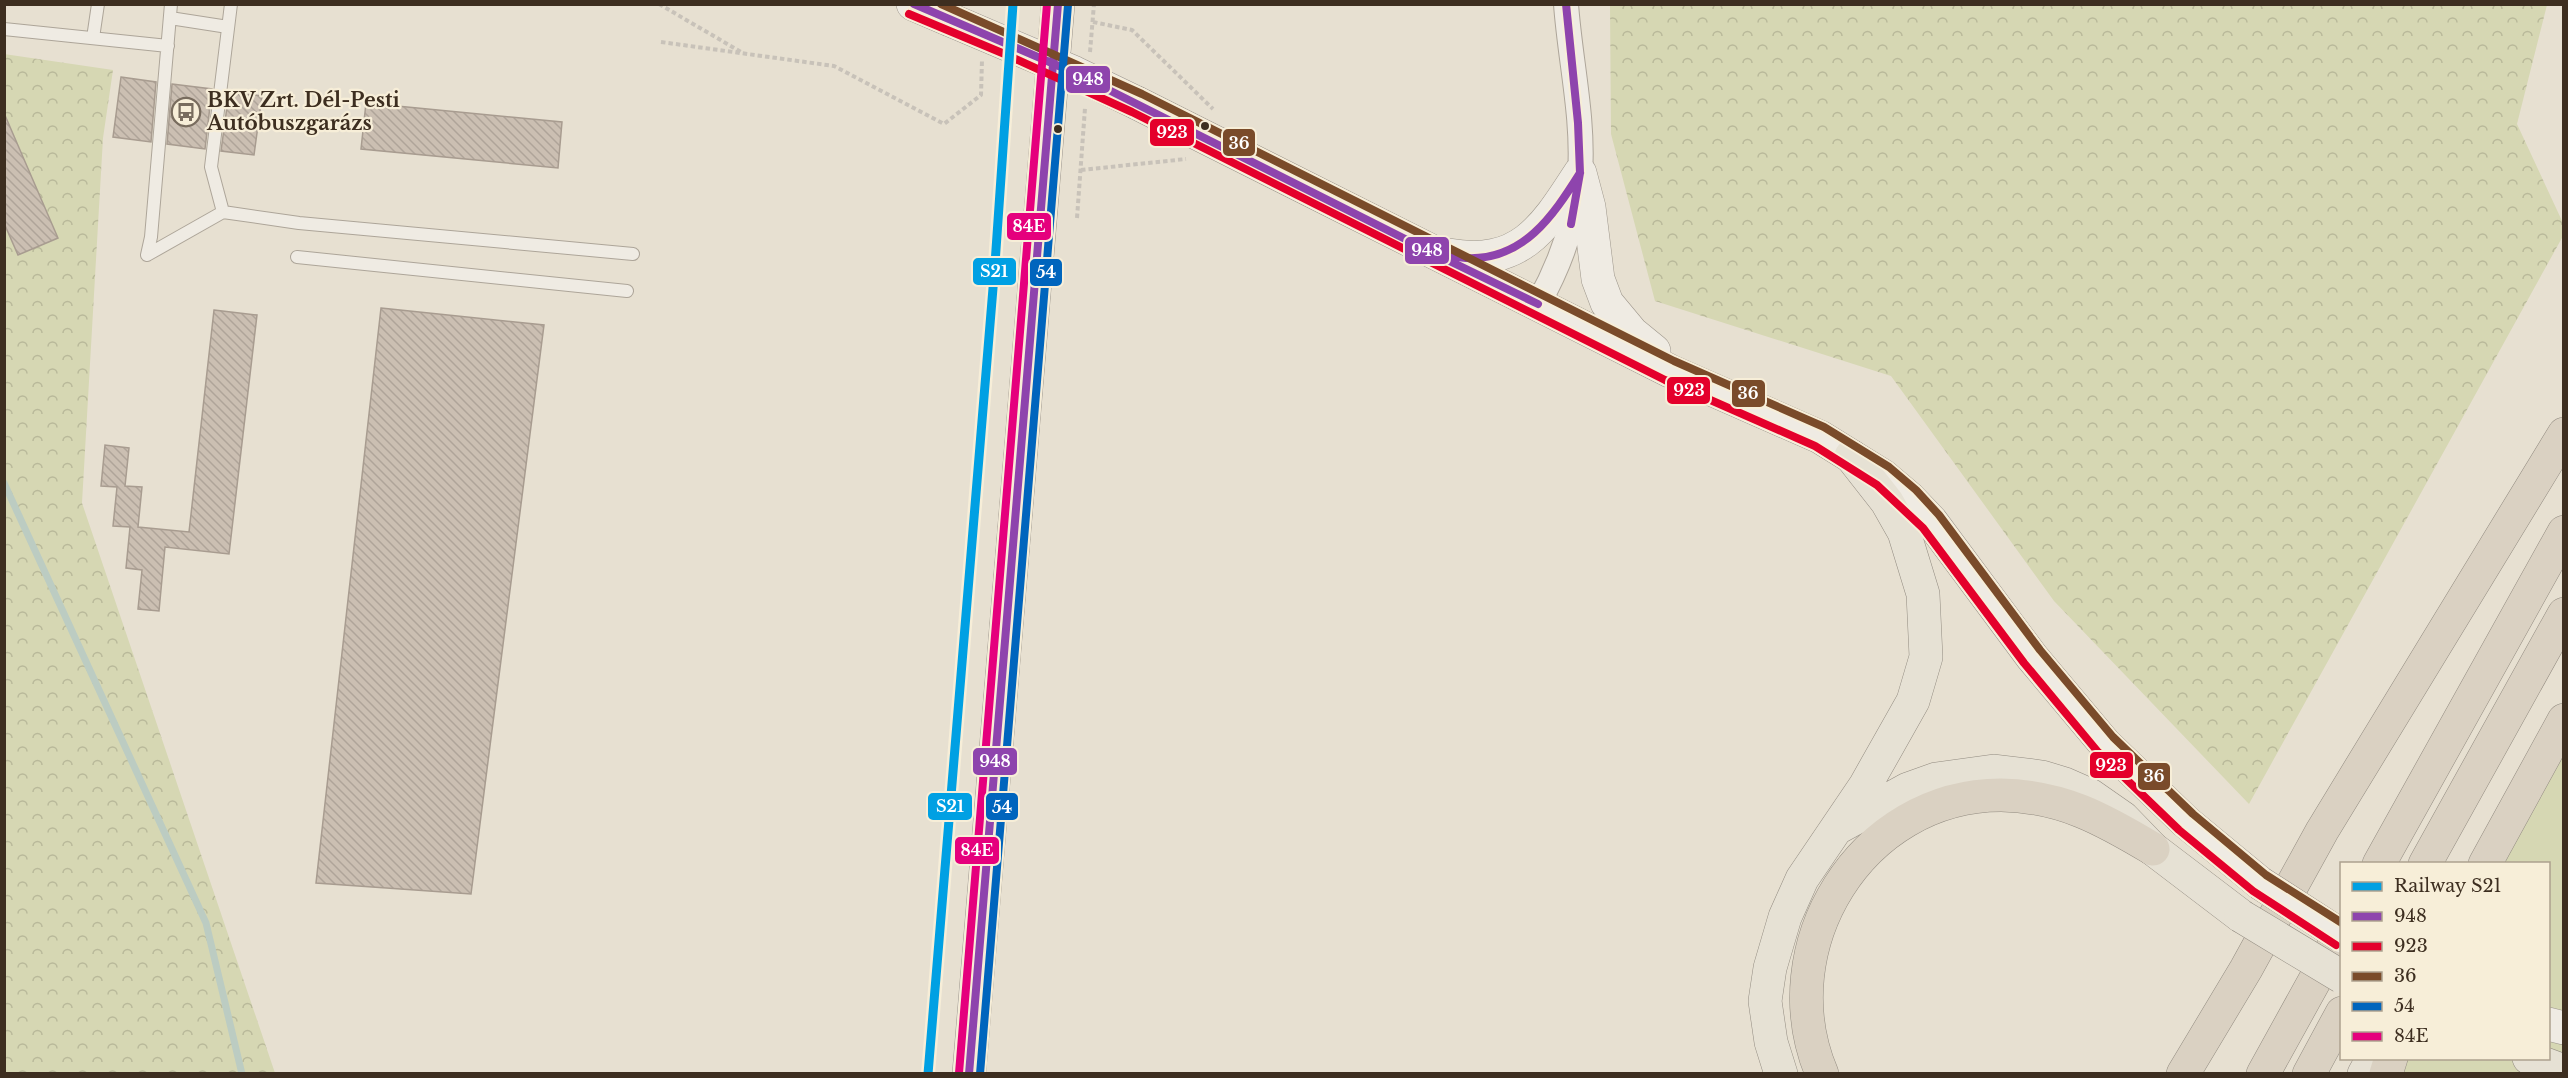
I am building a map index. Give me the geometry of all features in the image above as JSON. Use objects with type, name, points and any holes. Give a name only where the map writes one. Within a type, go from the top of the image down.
[{"type":"highway","points":[[2183,1074],[2246,969],[2322,831],[2564,434]]},
{"type":"highway","points":[[2380,862],[2564,532]]},
{"type":"highway","points":[[2426,862],[2564,614]]},
{"type":"highway","points":[[2486,862],[2564,720]]},
{"type":"highway","points":[[1822,1074],[1810,1037],[1806,1010],[1809,957],[1827,906],[1841,883],[1858,862],[1892,829],[1933,808],[1952,802],[1977,797],[2033,797],[2087,812],[2153,849]]},
{"type":"highway","points":[[2263,1074],[2340,935]]},
{"type":"highway","points":[[2309,1074],[2340,1017]]},
{"type":"main road","points":[[912,4],[1032,54],[1137,103],[1670,371],[1820,437],[1882,476],[1909,498],[1931,521],[2032,657],[2105,744],[2186,822],[2260,883],[2340,935]]},
{"type":"main road","points":[[969,1074],[1058,4]]},
{"type":"main road","points":[[1429,251],[1468,258],[1493,256],[1524,244],[1549,221],[1580,173]]},
{"type":"main road","points":[[1580,173],[1588,207],[1598,279],[1607,303],[1632,333],[1654,351],[1670,371]]},
{"type":"main road","points":[[1781,1074],[1771,1042],[1765,1001],[1770,968],[1789,908],[1802,879],[1865,786],[1913,701],[1926,657],[1923,594],[1904,532],[1887,502],[1851,456]]},
{"type":"main road","points":[[1834,830],[1908,789],[1936,780],[1994,771],[2042,777],[2090,795],[2123,818],[2153,849],[2241,916],[2340,975]]},
{"type":"main road","points":[[2196,1074],[2246,969]]},
{"type":"main road","points":[[2364,1074],[2372,1060]]},
{"type":"main road","points":[[2532,1060],[2564,1071]]},
{"type":"street","points":[[1552,4],[1569,45]]},
{"type":"street","points":[[1538,304],[1563,253],[1580,173],[1578,123],[1566,4]]},
{"type":"street","points":[[1569,45],[1578,4]]},
{"type":"lane","points":[[93,38],[98,4]]},
{"type":"lane","points":[[171,4],[151,237],[147,255],[223,212],[299,223],[633,254]]},
{"type":"lane","points":[[223,212],[211,167],[231,4]]},
{"type":"lane","points":[[170,18],[228,27]]},
{"type":"lane","points":[[4,29],[168,46]]},
{"type":"lane","points":[[297,257],[627,291]]},
{"type":"path","points":[[659,4],[743,53]]},
{"type":"path","points":[[1090,55],[1094,4]]},
{"type":"path","points":[[1093,22],[1132,30],[1213,110]]},
{"type":"path","points":[[661,42],[834,66],[944,124],[981,95],[982,50]]},
{"type":"path","points":[[1077,218],[1086,98]]},
{"type":"path","points":[[1080,170],[1186,159]]},
{"type":"green space","points":[[1610,5],[2547,5],[2517,124],[2563,223],[2563,236],[2249,804],[2054,601],[1891,376],[1655,301],[1611,134]]},
{"type":"green space","points":[[4,54],[113,70],[103,138],[82,503],[275,1073],[5,1073]]},
{"type":"green space","points":[[2563,755],[2563,1073],[2388,1074],[2395,1060],[2550,1060],[2550,862],[2505,862]]},
{"type":"building","points":[[121,77],[156,82],[151,142],[113,137]]},
{"type":"building","points":[[172,84],[212,89],[205,149],[167,144]]},
{"type":"building","points":[[229,92],[262,96],[254,155],[221,151]]},
{"type":"building","points":[[366,103],[562,122],[558,168],[361,149]]},
{"type":"building","points":[[4,113],[58,238],[18,255],[4,223]]},
{"type":"building","points":[[381,308],[544,325],[471,894],[316,883]]},
{"type":"building","points":[[214,310],[257,315],[229,554],[165,547],[159,611],[138,609],[142,570],[126,568],[130,527],[113,526],[117,487],[101,486],[105,445],[129,448],[125,486],[142,487],[138,527],[189,532]]},
{"type":"waterway","points":[[4,483],[206,923],[242,1074]]},
{"type":"rail line","name":"S21","points":[[928,1074],[995,264],[1013,4]]},
{"type":"transit line","name":"948","points":[[914,4],[1075,73],[1429,251],[1466,258],[1486,257],[1520,244],[1547,220],[1580,173]]},
{"type":"transit line","name":"36","points":[[941,4],[1142,94],[1674,361],[1824,427],[1889,467],[1916,490],[1939,515],[2040,650],[2113,737],[2193,814],[2266,875],[2340,922]]},
{"type":"transit line","name":"84E","points":[[959,1073],[1047,4]]},
{"type":"transit line","name":"948","points":[[969,1074],[1058,4]]},
{"type":"transit line","name":"948","points":[[1566,4],[1578,123],[1580,173],[1571,224]]},
{"type":"transit line","name":"54","points":[[980,1074],[1068,5]]},
{"type":"transit line","name":"923","points":[[909,14],[1007,55],[1132,112],[1665,380],[1815,446],[1877,485],[1923,528],[2024,663],[2098,752],[2179,830],[2253,891],[2336,945]]},
{"type":"transit line","name":"948","points":[[1435,254],[1538,304]]},
{"type":"place","name":"BKV Zrt. Dél-Pesti Autóbuszgarázs","points":[[186,112]]}]
